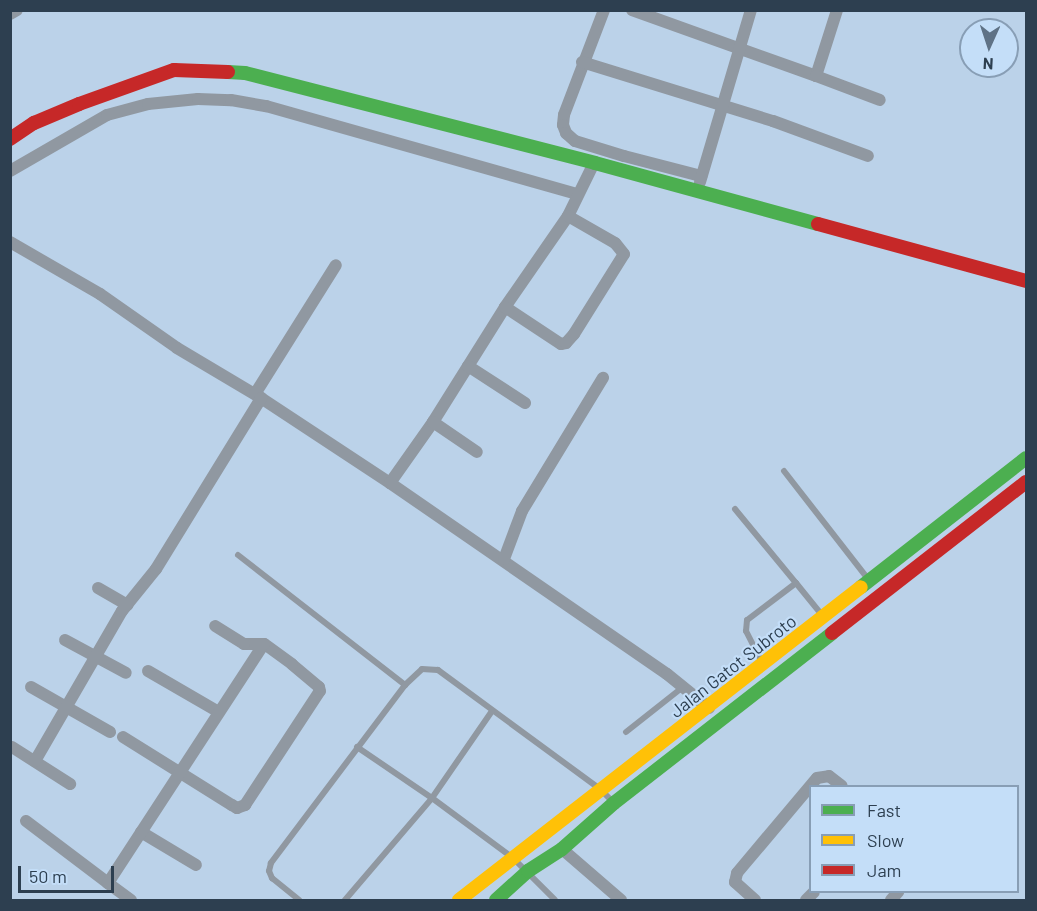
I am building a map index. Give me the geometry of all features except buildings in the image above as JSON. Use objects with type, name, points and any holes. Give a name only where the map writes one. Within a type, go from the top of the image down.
[{"type":"street","points":[[10,14],[17,10]]},
{"type":"street","points":[[604,10],[582,62],[564,116],[563,125],[570,138],[624,156],[701,176]]},
{"type":"street","points":[[632,10],[880,100]]},
{"type":"street","points":[[698,192],[721,106],[751,10]]},
{"type":"street","points":[[816,76],[837,10]]},
{"type":"street","points":[[582,62],[773,121],[867,156]]},
{"type":"street","points":[[10,139],[34,123],[127,85],[174,70],[245,73],[1026,280]]},
{"type":"street","points":[[10,171],[107,116],[148,104],[198,99],[231,100],[266,106],[579,192]]},
{"type":"street","points":[[390,483],[433,422],[505,307],[568,216],[594,165]]},
{"type":"street","points":[[505,307],[561,344],[570,340],[624,254],[615,243],[568,216]]},
{"type":"street","points":[[10,242],[100,294],[177,348],[258,396],[390,483],[504,559],[709,708]]},
{"type":"street","points":[[35,761],[127,605],[156,569],[336,265]]},
{"type":"street","points":[[468,366],[525,403]]},
{"type":"street","points":[[504,559],[522,511],[603,378]]},
{"type":"street","points":[[433,422],[477,452]]},
{"type":"street","name":"Jalan Gatot Subroto","points":[[459,900],[600,789],[709,708],[1026,458]]},
{"type":"street","name":"Jalan Gatot Subroto","points":[[496,900],[528,871],[562,849],[614,803],[1026,482]]},
{"type":"street","points":[[98,588],[127,605]]},
{"type":"street","points":[[123,737],[237,808],[245,806],[318,696],[319,687],[264,644],[244,644],[215,626]]},
{"type":"street","points":[[65,640],[126,673]]},
{"type":"street","points":[[108,883],[181,774],[218,711],[264,644]]},
{"type":"street","points":[[148,671],[218,711]]},
{"type":"street","points":[[31,687],[110,732]]},
{"type":"street","points":[[12,747],[70,784]]},
{"type":"street","points":[[811,785],[817,778],[829,776],[841,785]]},
{"type":"street","points":[[755,900],[735,882],[737,873],[809,788]]},
{"type":"street","points":[[26,821],[131,900]]},
{"type":"street","points":[[141,832],[196,865]]},
{"type":"street","points":[[562,849],[621,900]]},
{"type":"lane","points":[[784,471],[870,582]]},
{"type":"lane","points":[[735,509],[824,618]]},
{"type":"lane","points":[[238,555],[405,685]]},
{"type":"lane","points":[[764,665],[746,631],[747,620],[796,583]]},
{"type":"lane","points":[[299,900],[272,878],[269,871],[271,863],[405,685],[422,669],[438,670],[600,789],[614,803]]},
{"type":"lane","points":[[626,732],[683,687]]},
{"type":"lane","points":[[345,900],[432,798],[492,711]]},
{"type":"lane","points":[[357,747],[432,798],[513,858],[555,900]]},
{"type":"traffic: fast","points":[[228,72],[245,73],[595,163],[818,224]]},
{"type":"traffic: fast","points":[[861,587],[1026,458]]},
{"type":"traffic: fast","points":[[496,900],[528,871],[562,849],[614,803],[832,633]]},
{"type":"traffic: slow","points":[[459,900],[861,587]]},
{"type":"traffic: jam","points":[[10,139],[34,123],[79,104],[174,70],[228,72]]},
{"type":"traffic: jam","points":[[818,224],[1026,281]]},
{"type":"traffic: jam","points":[[832,633],[1026,482]]}]
